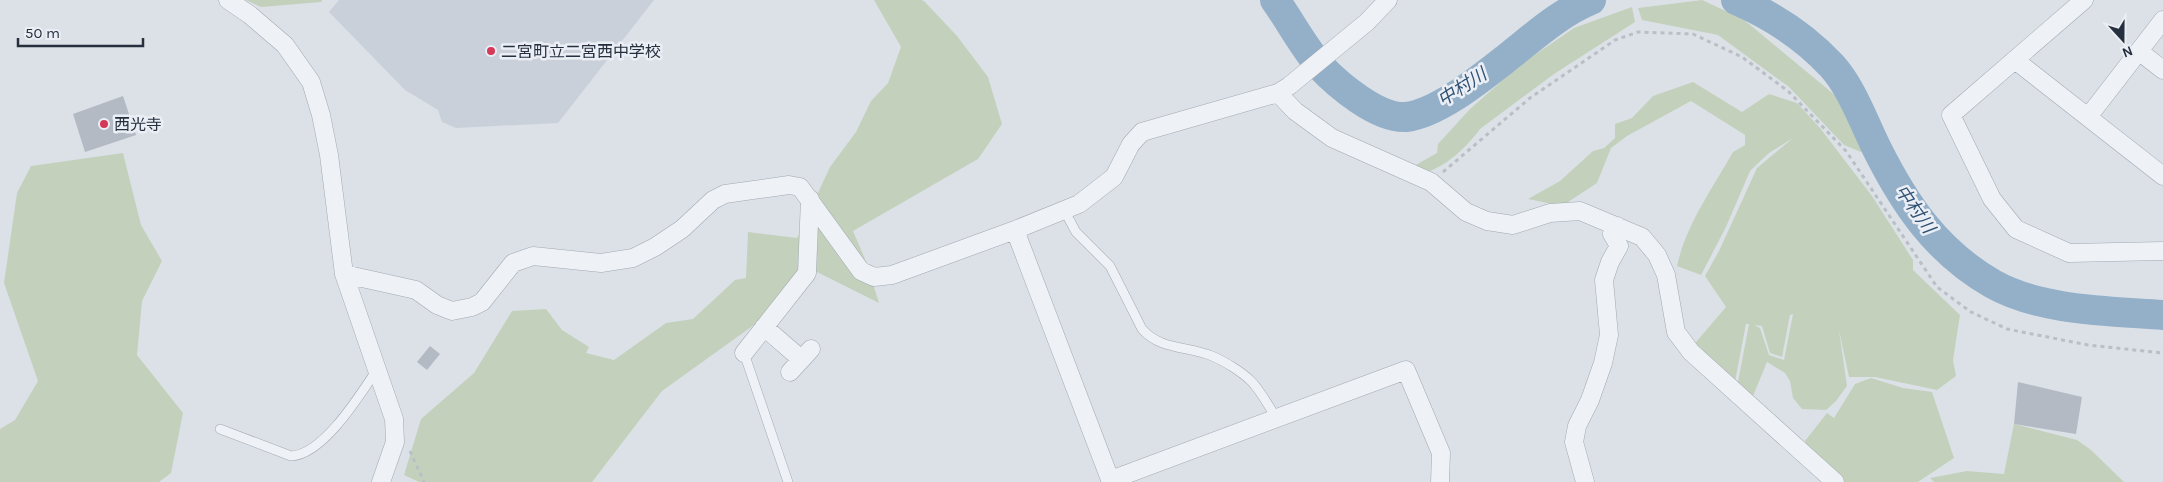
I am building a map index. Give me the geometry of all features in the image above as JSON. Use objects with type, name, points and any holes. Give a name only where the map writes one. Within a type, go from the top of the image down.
[{"type":"street","points":[[228,0],[250,14],[285,45],[311,82],[321,115],[329,154],[344,274],[394,419],[396,431],[392,451],[381,482]]},
{"type":"street","points":[[344,274],[416,290],[444,308],[452,311],[462,310],[482,302],[518,259],[533,256],[601,264],[620,262],[655,247],[682,228],[713,200],[725,194],[789,185],[800,187],[861,271],[874,277],[892,275],[1015,230],[1079,204],[1101,189],[1114,177],[1131,144],[1142,132],[1284,89],[1339,46],[1352,32],[1367,22],[1388,0]]},
{"type":"street","points":[[2084,0],[1952,115],[1992,199],[2016,229],[2069,252],[2163,251]]},
{"type":"street","points":[[2088,116],[2140,52],[2163,20]]},
{"type":"street","points":[[2140,52],[2163,70]]},
{"type":"street","points":[[2015,60],[2163,176]]},
{"type":"street","points":[[1284,89],[1295,111],[1332,138],[1431,182],[1466,212],[1487,221],[1514,225],[1550,213],[1580,211],[1642,237],[1657,255],[1666,275],[1676,332],[1691,352],[1835,482]]},
{"type":"street","points":[[744,353],[807,273],[810,199]]},
{"type":"street","points":[[1586,482],[1574,442],[1577,426],[1590,400],[1603,363],[1609,335],[1604,280],[1619,246],[1612,234],[1618,226]]},
{"type":"street","points":[[1015,230],[1111,481],[1406,370],[1441,453],[1440,482]]},
{"type":"street","points":[[764,326],[801,360]]},
{"type":"lane","points":[[1064,210],[1076,232],[1110,266],[1142,329],[1149,337],[1164,344],[1212,356],[1233,369],[1251,381],[1277,419]]},
{"type":"lane","points":[[744,353],[788,482]]},
{"type":"lane","points":[[220,429],[291,456],[300,455],[309,451],[348,415],[378,368]]},
{"type":"path","points":[[1431,182],[1530,98],[1615,40],[1638,32],[1694,34],[1742,58],[1788,91],[1846,151],[1937,287],[1971,312],[2006,329],[2088,345],[2163,353]]},
{"type":"shaded area","name":"二宮町立二宮西中学校","points":[[339,0],[654,0],[558,123],[456,128],[442,122],[438,110],[405,90],[329,12]]},
{"type":"green space","points":[[246,0],[322,0],[321,2],[261,7]]},
{"type":"green space","points":[[874,0],[922,0],[925,2],[957,36],[988,77],[1002,124],[978,159],[853,231],[865,259],[879,303],[817,272],[768,315],[662,391],[592,482],[419,482],[404,475],[421,419],[474,373],[512,311],[546,309],[562,330],[589,347],[586,353],[614,360],[666,323],[693,319],[735,280],[746,278],[748,232],[797,238],[830,167],[856,132],[871,101],[888,83],[901,47]]},
{"type":"green space","points":[[1702,0],[1743,19],[1842,101],[1861,128],[1873,157],[1844,145],[1789,87],[1718,35],[1642,20],[1638,8]]},
{"type":"green space","points":[[1632,7],[1635,22],[1554,74],[1480,129],[1462,150],[1447,162],[1423,173],[1414,166],[1437,153],[1438,144],[1470,109],[1520,65],[1574,28]]},
{"type":"green space","points":[[1693,82],[1742,112],[1769,94],[1797,103],[1820,128],[1872,196],[1913,260],[1913,270],[1960,315],[1953,360],[1956,376],[1937,390],[1875,377],[1849,377],[1839,330],[1847,386],[1836,401],[1826,410],[1802,409],[1793,398],[1790,381],[1785,373],[1767,362],[1753,396],[1737,387],[1749,324],[1746,324],[1734,387],[1691,348],[1726,307],[1705,276],[1719,251],[1757,168],[1793,138],[1769,153],[1750,171],[1726,227],[1701,275],[1677,266],[1681,251],[1700,207],[1733,152],[1745,145],[1745,135],[1691,101],[1627,136],[1611,148],[1597,183],[1562,206],[1528,199],[1560,181],[1593,151],[1604,148],[1615,138],[1615,124],[1632,118],[1653,96]],"holes":[[[1793,314],[1784,360],[1769,355],[1760,328],[1754,325],[1762,326],[1770,353],[1782,357],[1790,315]]]},
{"type":"green space","points":[[123,153],[141,225],[162,261],[142,301],[137,355],[183,413],[171,473],[159,482],[0,482],[0,429],[15,420],[38,381],[4,283],[17,193],[31,166]]},
{"type":"green space","points":[[1871,378],[1903,388],[1932,392],[1954,458],[1918,482],[1845,482],[1810,456],[1805,441],[1827,413],[1834,418],[1855,384]]},
{"type":"green space","points":[[2014,424],[2077,440],[2091,450],[2124,482],[1934,482],[1930,478],[1967,471],[2004,474]]},
{"type":"building","name":"西光寺","points":[[123,96],[136,135],[85,152],[73,114]]},
{"type":"building","points":[[430,346],[440,354],[427,370],[417,362]]},
{"type":"building","points":[[2018,382],[2082,397],[2076,434],[2014,424]]},
{"type":"waterway","name":"中村川","points":[[1275,0],[1320,66],[1337,82],[1371,107],[1383,113],[1406,117],[1419,114],[1448,101],[1550,23],[1591,0]]},
{"type":"waterway","name":"中村川","points":[[1736,0],[1787,28],[1811,46],[1832,66],[1852,95],[1877,149],[1911,208],[1939,242],[1973,271],[1993,284],[2032,300],[2098,311],[2163,315]]},
{"type":"place","name":"二宮町立二宮西中学校","points":[[491,51]]},
{"type":"place","name":"西光寺","points":[[104,124]]}]
